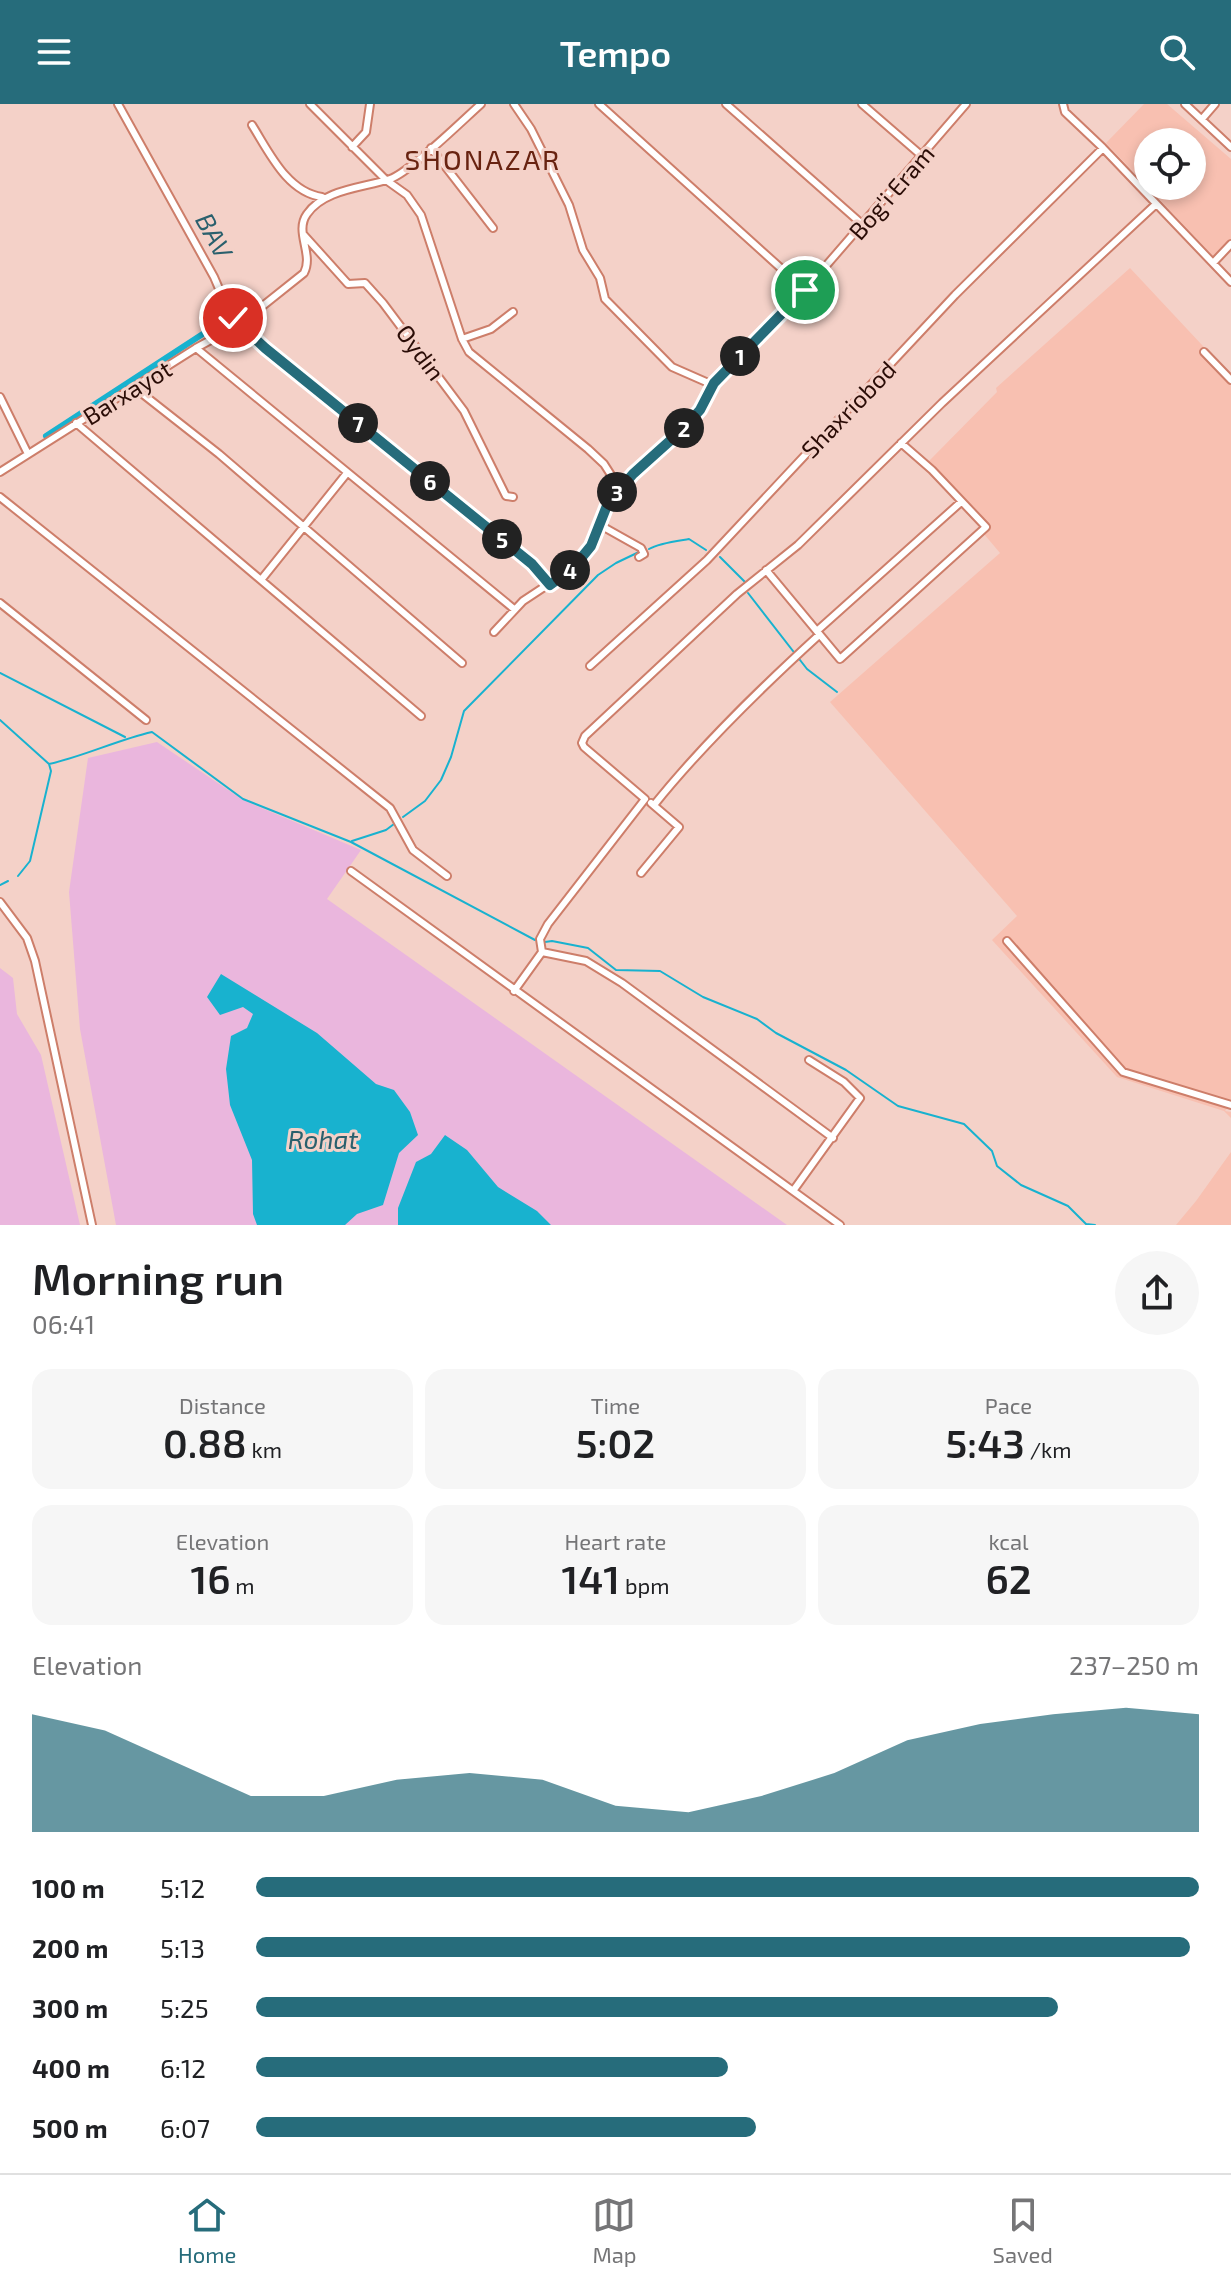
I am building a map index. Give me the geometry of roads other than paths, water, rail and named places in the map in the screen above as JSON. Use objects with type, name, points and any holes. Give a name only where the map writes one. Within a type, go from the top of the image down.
[{"type":"street","points":[[118,104],[214,277],[231,315],[265,348],[532,564],[550,585]]},
{"type":"street","points":[[310,104],[386,180],[407,195],[421,215],[469,352],[588,449],[604,464],[620,489]]},
{"type":"street","points":[[352,147],[366,132],[370,104]]},
{"type":"street","points":[[302,233],[305,216],[322,197],[393,179],[479,104]]},
{"type":"street","points":[[514,104],[531,129],[569,205],[583,250],[600,278],[605,299],[672,367],[713,385]]},
{"type":"street","points":[[599,104],[805,290]]},
{"type":"street","points":[[726,104],[863,225]]},
{"type":"street","points":[[862,104],[922,156]]},
{"type":"street","name":"Bog'i Eram","points":[[494,632],[514,609],[573,568],[591,546],[608,503],[700,410],[713,385],[805,290],[966,104]]},
{"type":"street","points":[[1185,104],[1231,147]]},
{"type":"street","points":[[1202,119],[1215,104]]},
{"type":"street","points":[[1065,105],[1065,112],[1231,282]]},
{"type":"street","points":[[252,125],[282,171],[304,191],[322,197]]},
{"type":"street","points":[[431,148],[493,228]]},
{"type":"street","name":"Shaxriobod","points":[[590,666],[707,560],[955,295],[1103,148]]},
{"type":"street","points":[[641,873],[679,827],[584,747],[583,739],[737,594],[798,545],[901,443],[1155,205]]},
{"type":"street","name":"Barxayot","points":[[0,472],[196,348],[240,324],[304,273],[308,266],[302,233]]},
{"type":"street","name":"Oydin","points":[[302,233],[348,284],[365,283],[383,303],[464,411],[506,496],[513,497]]},
{"type":"street","points":[[1213,263],[1231,244]]},
{"type":"street","points":[[462,339],[491,329],[513,312]]},
{"type":"street","points":[[196,348],[514,609]]},
{"type":"street","points":[[1204,352],[1231,380]]},
{"type":"street","points":[[135,388],[219,454],[462,663]]},
{"type":"street","points":[[0,397],[28,454]]},
{"type":"street","points":[[76,423],[421,716]]},
{"type":"street","points":[[766,570],[840,659],[986,527],[901,443]]},
{"type":"street","points":[[261,580],[347,473]]},
{"type":"street","points":[[0,497],[390,808],[413,850],[447,876]]},
{"type":"street","points":[[654,805],[674,780],[819,633],[961,502]]},
{"type":"street","points":[[600,525],[641,548],[644,554],[639,557]]},
{"type":"street","points":[[0,603],[146,720]]},
{"type":"street","points":[[514,991],[542,952],[540,939],[548,924],[645,799]]},
{"type":"street","points":[[351,871],[840,1225]]},
{"type":"street","points":[[0,902],[27,938],[35,961],[92,1225]]},
{"type":"street","points":[[1007,941],[1123,1072],[1231,1105]]},
{"type":"street","points":[[542,952],[586,961],[622,983],[833,1138]]},
{"type":"street","points":[[793,1191],[860,1098],[844,1082],[809,1060]]},
{"type":"water","name":"Rohat","points":[[221,974],[317,1033],[376,1084],[394,1090],[410,1112],[418,1135],[399,1153],[383,1205],[357,1214],[345,1225],[257,1225],[253,1214],[252,1160],[230,1105],[226,1069],[231,1036],[247,1028],[253,1014],[243,1007],[220,1015],[207,997]]},
{"type":"water","name":"Rohat","points":[[445,1135],[467,1150],[498,1187],[537,1211],[551,1225],[398,1225],[398,1208],[416,1162],[431,1154]]},
{"type":"waterway","name":"BAV","points":[[46,436],[235,313],[222,290]]},
{"type":"waterway","points":[[649,549],[689,539],[706,550]]},
{"type":"waterway","points":[[403,817],[425,801],[441,780],[464,711],[598,575],[639,552]]},
{"type":"waterway","points":[[720,557],[745,582]]},
{"type":"waterway","points":[[748,593],[807,669],[837,692]]},
{"type":"waterway","points":[[0,673],[125,737]]},
{"type":"waterway","points":[[0,720],[49,764],[51,771],[30,861],[18,876]]},
{"type":"waterway","points":[[49,764],[152,732],[243,799],[351,842],[535,940]]},
{"type":"waterway","points":[[352,841],[386,830],[394,824]]},
{"type":"waterway","points":[[0,885],[8,881]]},
{"type":"waterway","points":[[545,942],[588,948],[616,970],[660,971],[703,997],[757,1019],[776,1033],[846,1070],[898,1106],[964,1124],[992,1151],[997,1166],[1021,1185],[1068,1206],[1086,1224],[1095,1225]]},
{"type":"district","name":"SHONAZAR","points":[[483,159]]}]
